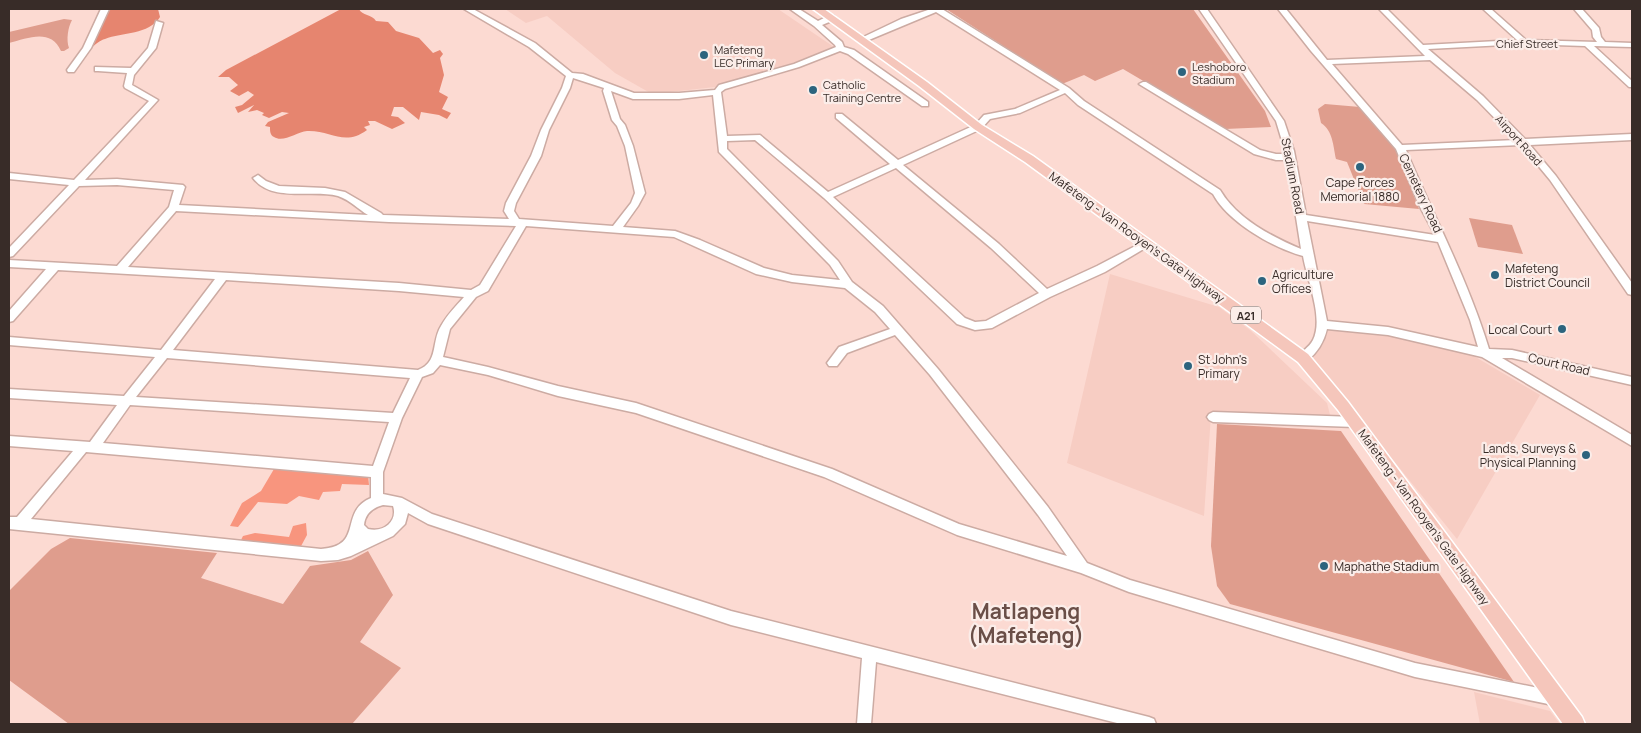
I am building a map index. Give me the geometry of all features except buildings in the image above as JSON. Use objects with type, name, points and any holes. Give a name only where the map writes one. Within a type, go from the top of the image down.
[{"type":"main road","name":"Mafeteng - Van Rooyen's Gate Highway","points":[[818,9],[904,70],[978,127],[1029,159],[1218,294],[1303,358],[1328,386],[1355,422],[1454,560],[1576,724]]},
{"type":"street","points":[[71,70],[86,48],[105,9]]},
{"type":"street","points":[[468,9],[532,45],[570,76],[580,76],[638,96],[679,96],[717,92],[722,87],[820,58],[840,48]]},
{"type":"street","points":[[794,9],[817,24],[839,44],[840,48],[851,52],[925,104]]},
{"type":"street","points":[[861,40],[904,20],[937,9],[1066,90],[1081,103],[1139,139],[1217,192],[1228,209],[1282,244],[1297,252],[1307,254]]},
{"type":"street","name":"Stadium Road","points":[[1203,9],[1280,122],[1287,141],[1322,325]]},
{"type":"street","name":"Cemetery Road","points":[[1282,9],[1400,148],[1475,320],[1485,353]]},
{"type":"street","name":"Airport Road","points":[[1383,9],[1432,58],[1480,98],[1523,142],[1552,178],[1632,291]]},
{"type":"street","points":[[1487,9],[1524,42]]},
{"type":"street","points":[[1578,9],[1596,30],[1597,37],[1603,44]]},
{"type":"street","points":[[817,24],[831,18]]},
{"type":"street","points":[[9,254],[74,183],[120,139],[154,100],[128,86],[133,71],[152,48],[159,23]]},
{"type":"street","name":"Chief Street","points":[[1421,47],[1524,42],[1632,45]]},
{"type":"street","points":[[1587,44],[1632,85]]},
{"type":"street","points":[[1326,62],[1432,58]]},
{"type":"street","points":[[98,69],[133,71]]},
{"type":"street","points":[[887,77],[904,70]]},
{"type":"street","points":[[517,223],[509,211],[536,156],[544,130],[566,88],[570,76]]},
{"type":"street","points":[[1143,84],[1257,152],[1276,157],[1290,157]]},
{"type":"street","points":[[608,87],[607,91],[613,112],[624,131],[636,168],[640,193],[636,204],[615,230]]},
{"type":"street","points":[[828,196],[978,127],[987,117],[1017,111],[1066,90]]},
{"type":"street","points":[[717,92],[723,139],[722,150],[834,263],[848,285],[879,309],[898,330],[934,372],[992,448],[1043,510],[1082,568]]},
{"type":"street","points":[[839,116],[994,246],[1046,294]]},
{"type":"street","points":[[1400,148],[1632,137]]},
{"type":"street","points":[[723,139],[757,138],[828,196],[961,321],[975,326],[988,325],[1147,244]]},
{"type":"street","points":[[9,176],[74,183],[117,182],[180,187],[173,208],[120,270]]},
{"type":"street","points":[[258,178],[261,183],[270,188],[345,195],[369,212],[389,219]]},
{"type":"street","points":[[173,208],[389,219],[517,223],[675,234],[694,240],[735,262],[762,272],[848,285]]},
{"type":"street","points":[[1301,217],[1441,239]]},
{"type":"street","points":[[9,341],[418,374],[429,370],[437,360],[445,328],[472,294],[484,288],[517,223]]},
{"type":"street","points":[[9,263],[222,278],[399,287],[472,294]]},
{"type":"street","points":[[9,318],[55,266]]},
{"type":"street","points":[[14,523],[88,447],[164,354],[222,278]]},
{"type":"street","points":[[1303,358],[1311,352],[1317,342],[1322,325],[1388,330],[1485,353],[1632,441]]},
{"type":"street","points":[[833,363],[843,350],[898,330]]},
{"type":"street","name":"Court Road","points":[[1485,353],[1512,354],[1632,381]]},
{"type":"street","points":[[437,360],[488,371],[558,391],[636,408],[828,473],[957,529],[1082,568],[1129,586],[1416,670],[1558,699]]},
{"type":"street","points":[[377,501],[377,472],[396,418],[418,374]]},
{"type":"street","points":[[9,393],[396,418]]},
{"type":"street","points":[[1213,417],[1347,424],[1355,422]]},
{"type":"street","points":[[9,441],[377,472]]},
{"type":"street","points":[[338,554],[348,547],[358,528],[361,512],[377,501],[392,500],[428,518],[731,618],[1149,724]]},
{"type":"street","points":[[398,524],[402,513],[399,504]]},
{"type":"street","points":[[14,523],[302,554],[338,554],[359,548],[398,524],[414,519],[428,518]]},
{"type":"street","points":[[358,528],[366,534],[378,536]]},
{"type":"street","points":[[864,724],[869,653]]},
{"type":"shaded area","points":[[109,9],[158,9],[160,17],[149,27],[103,40],[91,48]]},
{"type":"shaded area","points":[[341,9],[359,9],[362,13],[376,21],[388,22],[396,31],[419,38],[433,53],[440,50],[443,54],[440,58],[444,75],[439,92],[448,97],[442,109],[451,113],[447,119],[439,115],[421,112],[419,120],[403,107],[394,107],[391,116],[398,117],[405,123],[392,129],[375,121],[368,121],[370,125],[364,127],[367,130],[351,137],[344,138],[316,131],[307,131],[278,139],[270,133],[270,127],[265,126],[268,122],[289,113],[282,112],[269,118],[257,110],[248,112],[254,105],[238,113],[235,107],[242,105],[254,95],[248,91],[239,96],[230,91],[238,85],[229,77],[218,77],[226,70]]},
{"type":"shaded area","name":"Mafeteng LEC Primary","points":[[505,9],[778,9],[834,47],[793,63],[715,87],[652,94],[615,73],[547,16],[526,23]]},
{"type":"shaded area","name":"Leshoboro Stadium","points":[[946,9],[1193,9],[1265,111],[1271,127],[1225,129],[1123,69],[1095,81],[1084,75],[1062,84]]},
{"type":"shaded area","points":[[64,19],[72,20],[68,34],[69,48],[64,51],[61,51],[51,39],[45,37],[31,37],[9,43],[9,32]]},
{"type":"shaded area","points":[[1325,104],[1360,107],[1395,148],[1419,209],[1364,204],[1347,162],[1336,159],[1330,134],[1321,123],[1318,109]]},
{"type":"shaded area","points":[[1469,218],[1512,225],[1523,254],[1478,247]]},
{"type":"shaded area","name":"St John's Primary","points":[[1110,274],[1219,307],[1250,330],[1327,403],[1331,419],[1211,415],[1204,516],[1067,463]]},
{"type":"shaded area","points":[[1330,328],[1392,334],[1472,355],[1540,395],[1457,539],[1312,360]]},
{"type":"shaded area","name":"Maphathe Stadium","points":[[1217,424],[1341,431],[1514,682],[1230,604],[1217,586],[1211,546]]},
{"type":"shaded area","points":[[274,469],[368,475],[369,485],[342,484],[340,491],[323,492],[319,500],[299,496],[287,504],[258,502],[238,527],[230,526],[242,503],[261,491]]},
{"type":"shaded area","points":[[306,523],[307,535],[300,548],[241,540],[243,536],[255,533],[289,537],[293,526]]},
{"type":"shaded area","points":[[70,538],[217,553],[201,578],[283,604],[310,566],[351,560],[368,551],[393,595],[360,642],[401,668],[352,724],[69,724],[9,680],[9,591],[51,549]]},
{"type":"shaded area","points":[[1474,692],[1550,711],[1560,724],[1480,724]]},
{"type":"place","name":"Mafeteng LEC Primary","points":[[704,55]]},
{"type":"place","name":"Leshoboro Stadium","points":[[1182,72]]},
{"type":"place","name":"Catholic Training Centre","points":[[813,90]]},
{"type":"place","name":"Cape Forces Memorial 1880","points":[[1360,167]]},
{"type":"place","name":"Mafeteng District Council","points":[[1495,275]]},
{"type":"place","name":"Agriculture Offices","points":[[1262,281]]},
{"type":"place","name":"Local Court","points":[[1562,329]]},
{"type":"place","name":"St John's Primary","points":[[1188,366]]},
{"type":"place","name":"Lands, Surveys & Physical Planning","points":[[1586,455]]},
{"type":"place","name":"Maphathe Stadium","points":[[1324,566]]},
{"type":"district","name":"Matlapeng (Mafeteng)","points":[[1026,623]]}]
